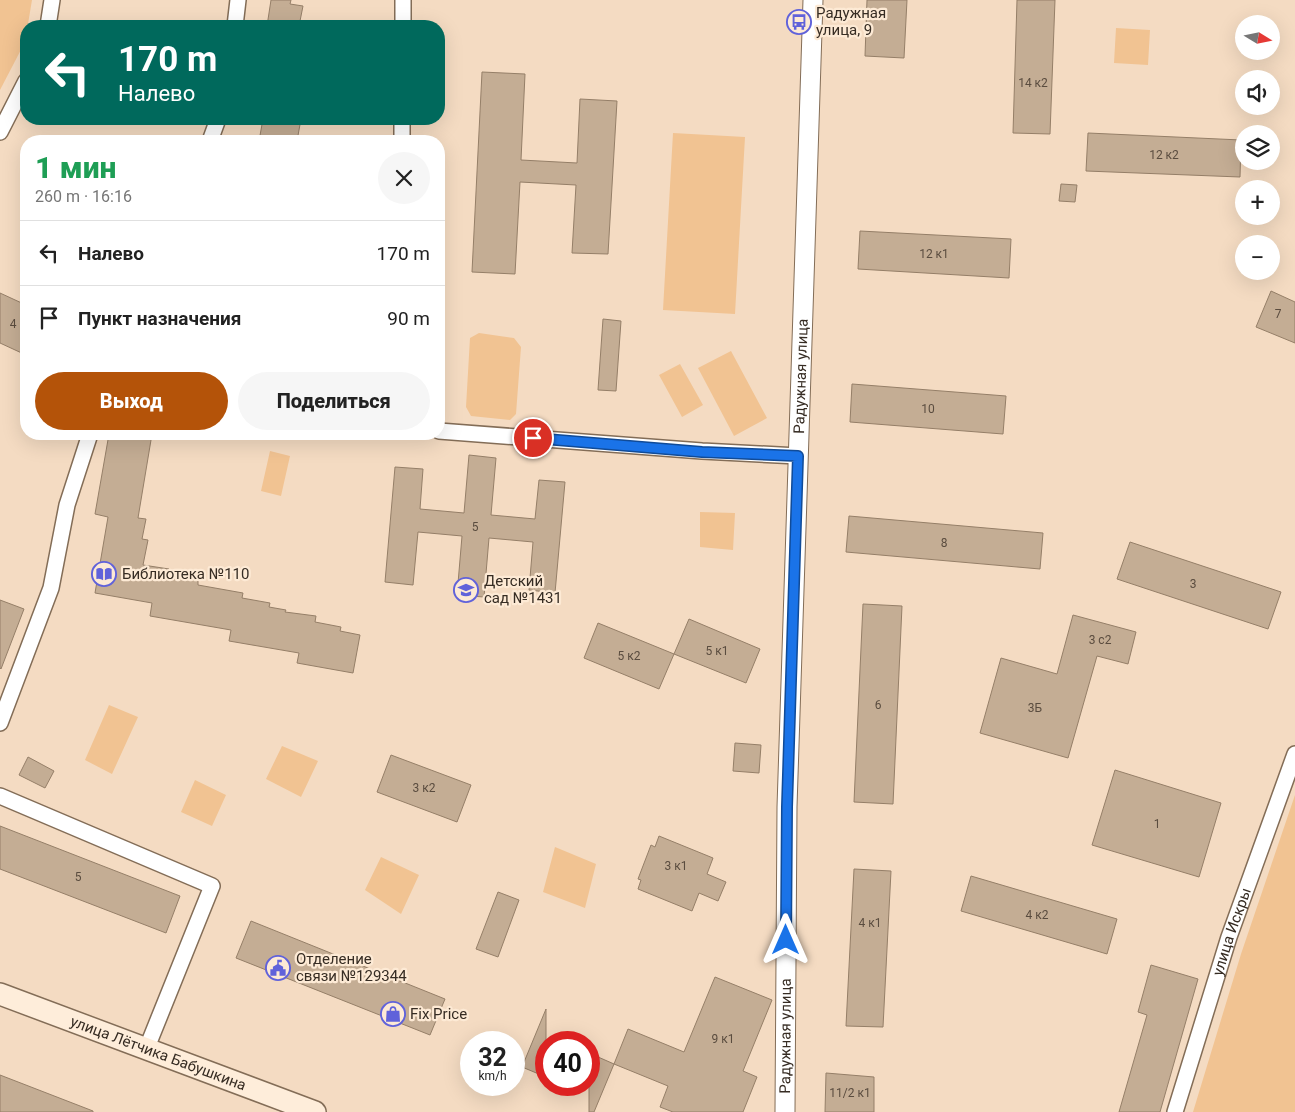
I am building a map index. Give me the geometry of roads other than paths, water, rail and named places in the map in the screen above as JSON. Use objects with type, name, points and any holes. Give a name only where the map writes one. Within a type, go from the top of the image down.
[{"type":"main road","name":"улица Лётчика Бабушкина","points":[[0,994],[316,1112]]},
{"type":"street","points":[[49,20],[52,0]]},
{"type":"street","points":[[236,20],[238,0]]},
{"type":"street","points":[[403,0],[403,20]]},
{"type":"street","name":"Радужная улица","points":[[786,1112],[787,807],[812,0]]},
{"type":"street","points":[[0,132],[20,93]]},
{"type":"street","points":[[445,431],[702,452],[798,456]]},
{"type":"street","points":[[0,723],[51,588],[67,505],[88,440]]},
{"type":"street","name":"улица Искры","points":[[1175,1112],[1229,936],[1295,754]]},
{"type":"street","points":[[0,796],[212,886],[146,1050]]},
{"type":"place","name":"Радужная улица, 9","points":[[799,22]]},
{"type":"place","name":"Библиотека №110","points":[[104,574]]},
{"type":"place","name":"Детский сад №1431","points":[[466,590]]},
{"type":"place","name":"Отделение связи №129344","points":[[278,968]]},
{"type":"place","name":"Fix Price","points":[[393,1014]]}]
